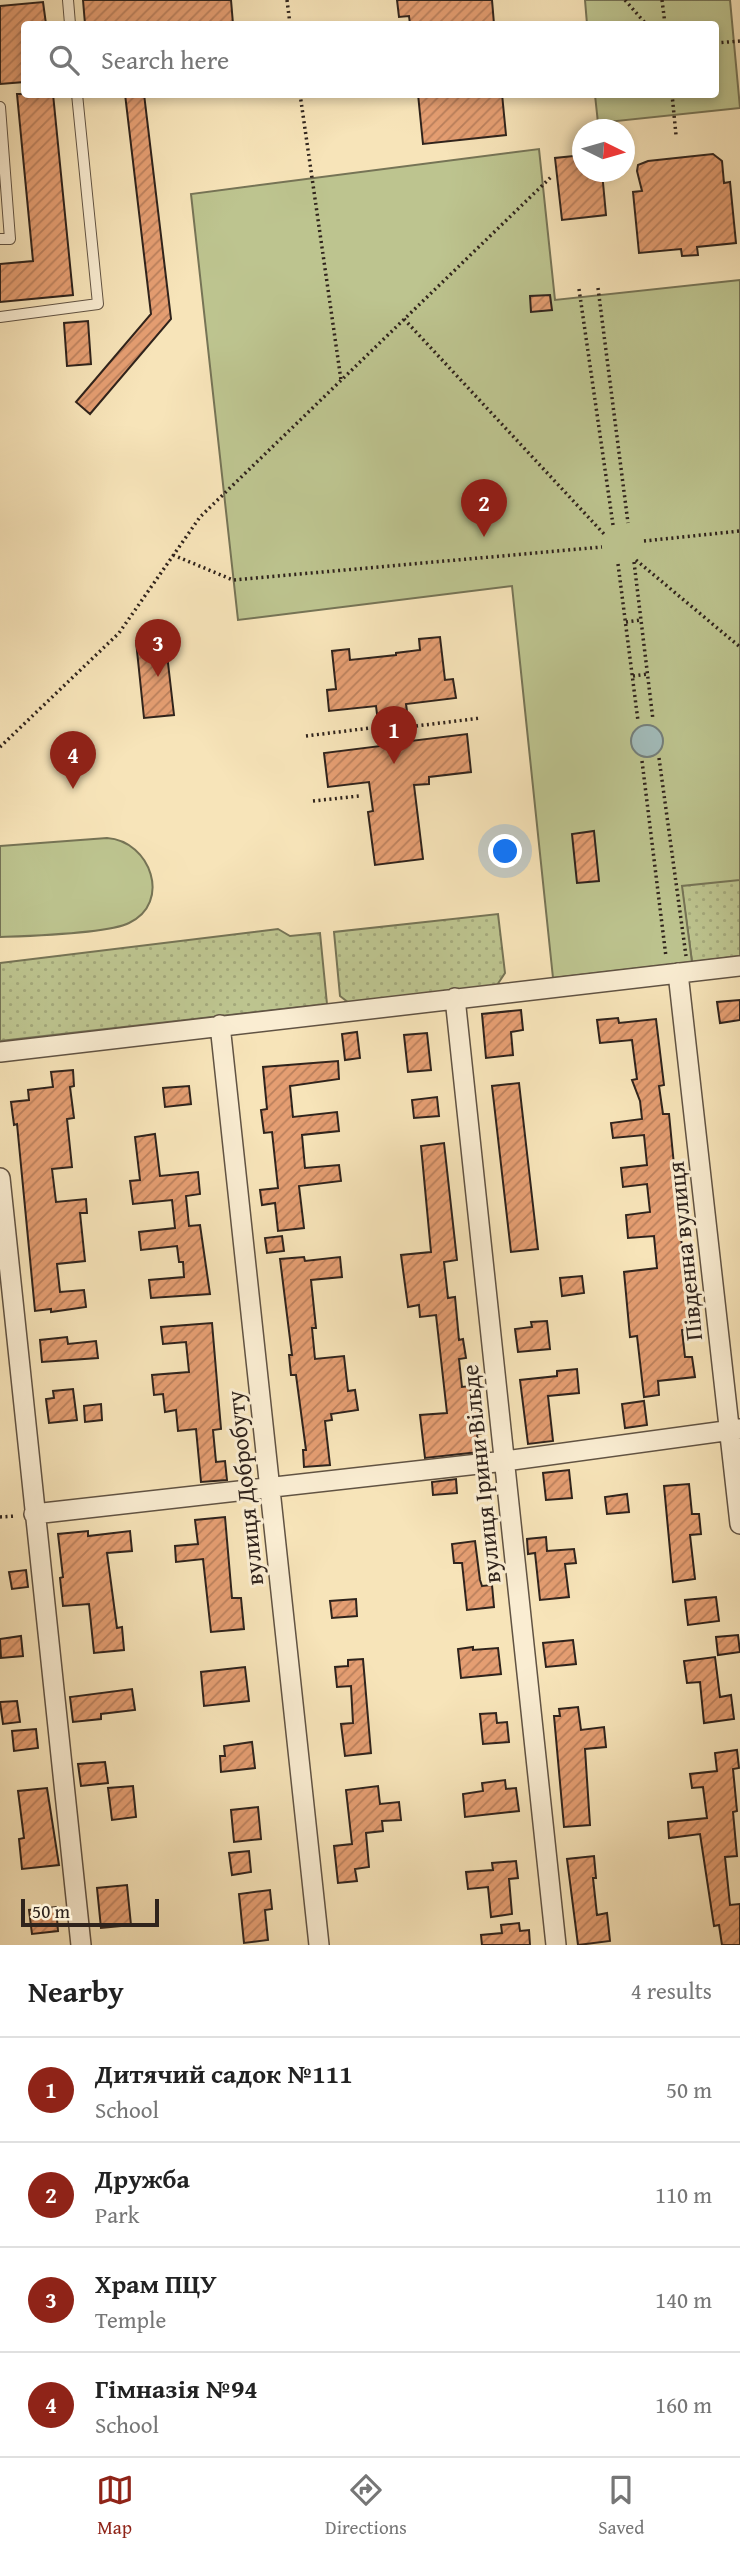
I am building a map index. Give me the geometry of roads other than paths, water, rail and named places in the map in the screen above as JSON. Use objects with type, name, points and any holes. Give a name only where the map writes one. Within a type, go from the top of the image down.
[{"type":"street","points":[[0,1052],[740,966]]},
{"type":"street","name":"Південна вулиця","points":[[678,973],[735,1430],[740,1524]]},
{"type":"street","name":"вулиця Ірини Вільде","points":[[456,998],[556,1945]]},
{"type":"street","name":"вулиця Добробуту","points":[[220,1026],[319,1945]]},
{"type":"street","points":[[0,1178],[80,1945]]},
{"type":"street","points":[[34,1514],[505,1461],[735,1430]]},
{"type":"lane","points":[[68,0],[70,21]]},
{"type":"lane","points":[[0,317],[98,304],[77,98]]},
{"type":"lane","points":[[0,107],[10,239],[0,239]]},
{"type":"water","points":[[647,725],[658,730],[663,741],[658,752],[647,757],[636,752],[631,741],[636,730]]},
{"type":"place","name":"Дружба","points":[[484,537]]},
{"type":"place","name":"Храм ПЦУ","points":[[158,677]]},
{"type":"place","name":"Дитячий садок №111","points":[[394,764]]},
{"type":"place","name":"Гімназія №94","points":[[73,789]]}]
